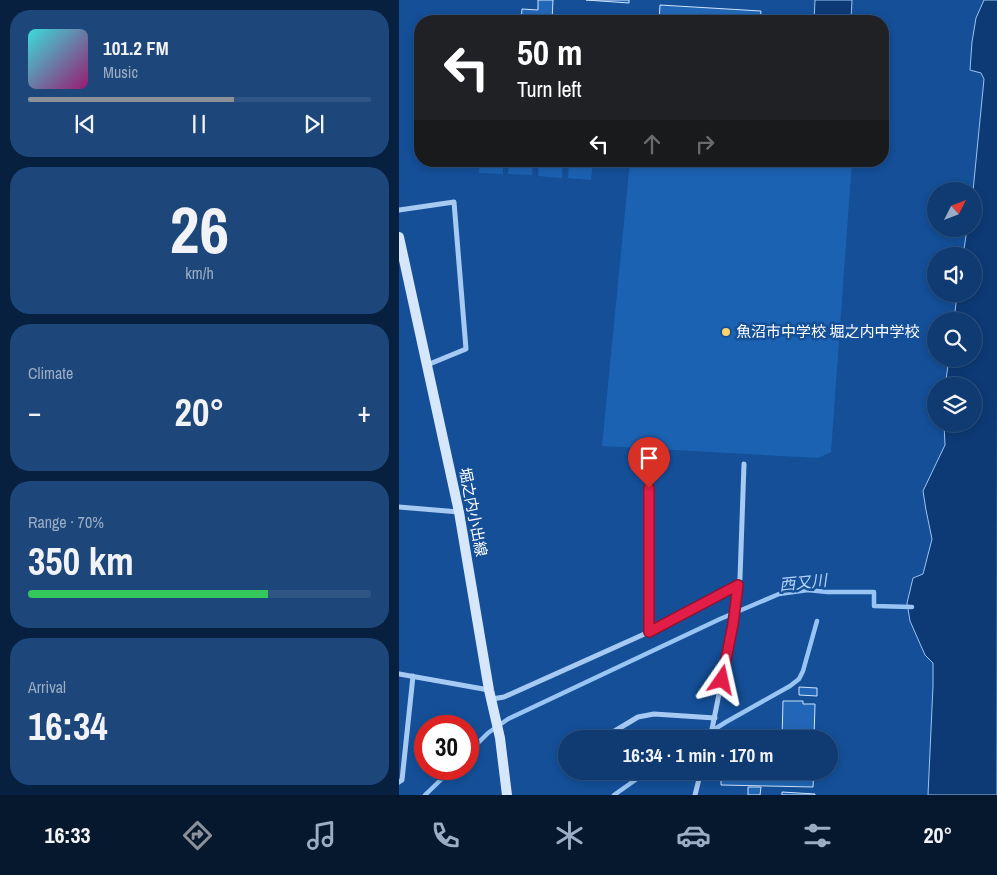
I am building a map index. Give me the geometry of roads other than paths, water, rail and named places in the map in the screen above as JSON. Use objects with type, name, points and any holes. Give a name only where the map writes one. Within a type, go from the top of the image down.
[{"type":"main road","name":"堀之内小出線","points":[[399,237],[459,512],[491,699],[500,738],[507,795]]},
{"type":"street","points":[[399,210],[453,202],[466,349],[427,365]]},
{"type":"street","points":[[712,730],[733,624],[738,585],[744,464]]},
{"type":"street","points":[[649,488],[649,632]]},
{"type":"street","points":[[399,507],[459,512]]},
{"type":"street","points":[[399,674],[413,676],[491,699],[504,697],[649,632],[738,585]]},
{"type":"street","points":[[399,782],[401,780],[413,676]]},
{"type":"street","points":[[617,730],[638,718],[653,714],[714,720]]},
{"type":"street","points":[[695,795],[699,780]]},
{"type":"waterway","name":"西又川","points":[[479,742],[508,719],[720,619],[779,594],[808,590],[874,592],[874,606],[912,607]]},
{"type":"waterway","points":[[713,730],[799,679],[817,621]]},
{"type":"waterway","name":"西又川","points":[[425,795],[441,780]]},
{"type":"waterway","points":[[614,795],[635,780]]},
{"type":"place","name":"魚沼市中学校 堀之内中学校","points":[[726,332]]}]
